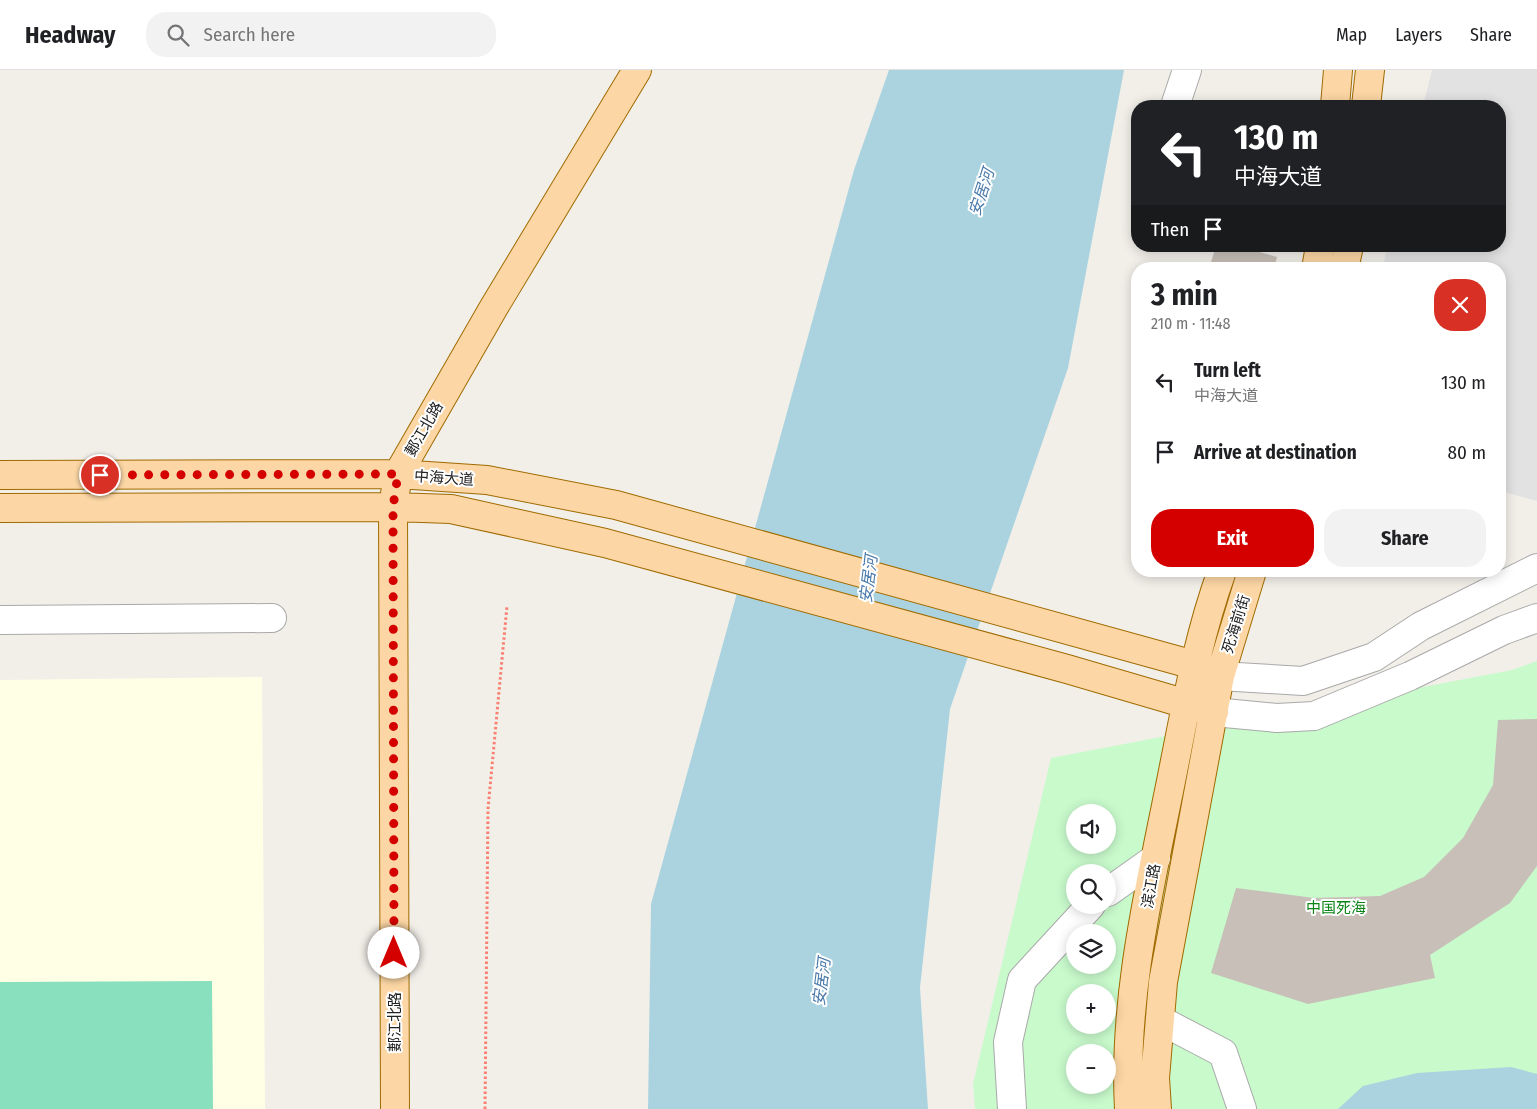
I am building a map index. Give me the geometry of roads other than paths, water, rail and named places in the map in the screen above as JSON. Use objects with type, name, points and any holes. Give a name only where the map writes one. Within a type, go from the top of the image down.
[{"type":"main road","name":"郪江北路","points":[[395,1109],[393,507],[398,474],[494,307],[637,70]]},
{"type":"main road","points":[[1336,100],[1338,70]]},
{"type":"main road","points":[[1367,100],[1370,70]]},
{"type":"main road","name":"中海大道","points":[[0,475],[398,474],[487,480],[616,505],[1194,665],[1220,676]]},
{"type":"main road","name":"中海大道","points":[[0,508],[393,507],[452,509],[605,543],[1067,669],[1214,712]]},
{"type":"main road","name":"死海前街","points":[[1194,665],[1220,577]]},
{"type":"main road","name":"死海前街","points":[[1220,676],[1250,577]]},
{"type":"main road","name":"滨江路","points":[[1129,1109],[1127,1078],[1135,978],[1156,858],[1194,665]]},
{"type":"main road","name":"滨江路","points":[[1157,1109],[1156,1078],[1163,982],[1220,676]]},
{"type":"lane","points":[[1177,100],[1187,70]]},
{"type":"lane","points":[[1220,676],[1302,681],[1374,657],[1421,626],[1537,568]]},
{"type":"lane","points":[[0,620],[272,618]]},
{"type":"lane","points":[[1214,712],[1277,718],[1314,716],[1410,676],[1504,630],[1537,618]]},
{"type":"lane","points":[[1116,886],[1156,858]]},
{"type":"lane","points":[[1012,1109],[1008,1042],[1022,980],[1083,914]]},
{"type":"lane","points":[[1160,1020],[1223,1053],[1242,1109]]},
{"type":"water","name":"安居河","points":[[889,70],[1124,70],[1068,368],[950,709],[920,988],[928,1109],[648,1109],[651,904],[854,170]]},
{"type":"water","points":[[1511,1067],[1537,1074],[1537,1109],[1338,1109],[1363,1086],[1417,1073]]},
{"type":"park label","name":"中国死海","points":[[1336,908]]}]
